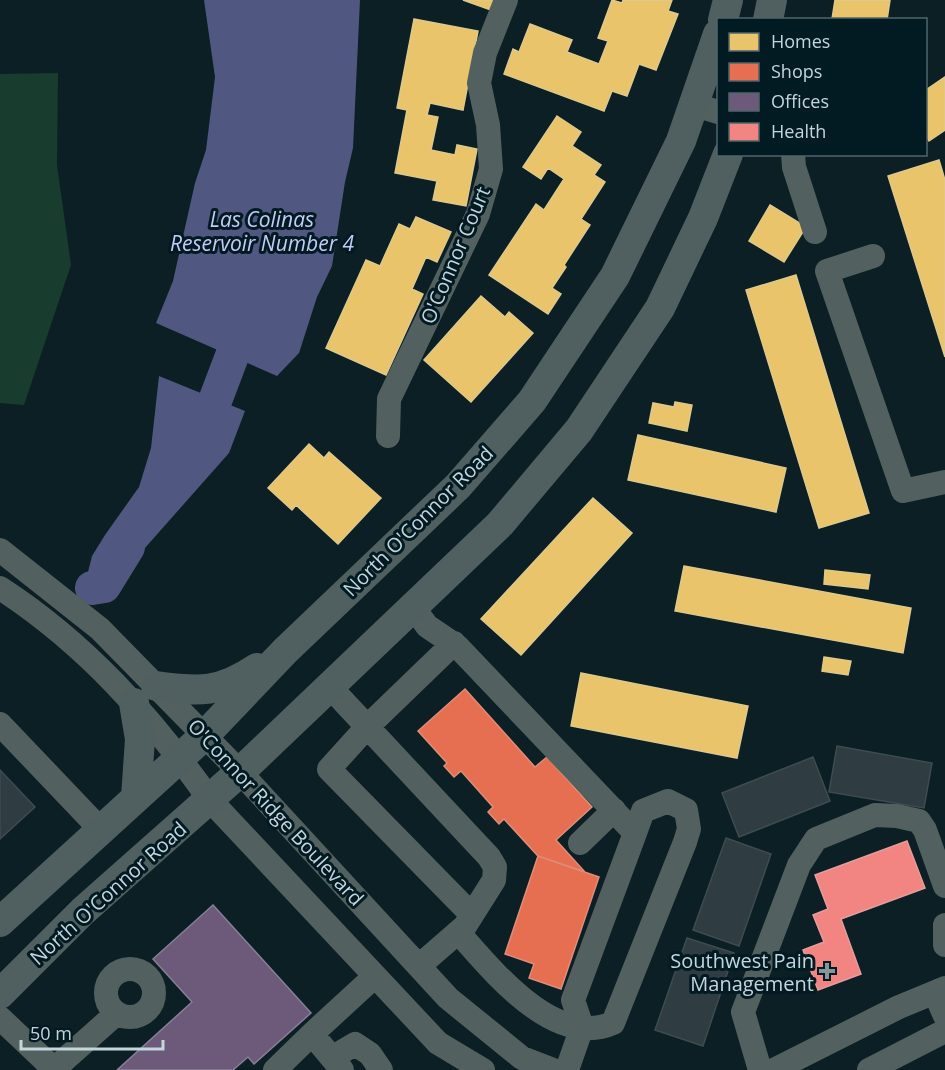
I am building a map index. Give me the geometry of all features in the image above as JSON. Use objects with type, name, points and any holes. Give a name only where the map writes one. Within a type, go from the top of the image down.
[{"type":"main road","points":[[724,18],[728,0]]},
{"type":"main road","points":[[768,18],[772,0]]},
{"type":"main road","name":"North O'Connor Road","points":[[0,922],[204,736],[285,651],[458,486],[532,401],[615,276],[707,108],[717,41]]},
{"type":"main road","name":"North O'Connor Road","points":[[0,994],[84,911],[210,800],[500,524],[579,430],[660,308],[703,218],[727,156]]},
{"type":"main road","points":[[136,797],[145,694],[220,688],[238,681],[285,651]]},
{"type":"street","name":"O'Connor Court","points":[[388,436],[390,399],[478,214],[491,170],[488,125],[480,82],[485,52],[506,0]]},
{"type":"street","points":[[793,156],[794,167],[815,232]]},
{"type":"street","points":[[873,256],[828,271],[830,280],[903,491],[945,482]]},
{"type":"street","name":"O'Connor Ridge Boulevard","points":[[0,550],[36,576],[100,629],[145,694],[180,757],[210,800],[438,1043],[483,1070]]},
{"type":"street","name":"O'Connor Ridge Boulevard","points":[[0,588],[24,604],[93,661],[204,736],[240,772],[448,998],[522,1058],[553,1070]]},
{"type":"street","points":[[414,608],[427,626],[454,643],[635,832]]},
{"type":"street","points":[[454,643],[367,727],[329,769],[465,923],[499,978],[529,1005],[547,1017],[582,1027],[601,1029],[613,1023],[618,1016],[685,842],[689,829],[686,810],[668,801],[644,811],[573,1000],[582,1027],[567,1070]]},
{"type":"street","points":[[330,687],[489,857],[495,867],[494,880],[465,923],[418,966]]},
{"type":"street","points":[[0,724],[100,830]]},
{"type":"street","points":[[580,843],[614,810]]},
{"type":"street","points":[[760,1070],[743,1012],[799,866],[816,839],[875,815],[897,816],[919,821],[925,830],[945,886]]},
{"type":"street","points":[[945,925],[945,945]]},
{"type":"street","points":[[275,1070],[375,975]]},
{"type":"street","points":[[774,1070],[899,1007],[940,991],[945,1016]]},
{"type":"street","points":[[0,1018],[53,1070],[117,1013]]},
{"type":"street","points":[[869,1070],[945,1031]]},
{"type":"street","points":[[312,1034],[338,1064],[355,1044],[370,1054],[381,1070]]},
{"type":"green space","points":[[58,73],[57,165],[71,265],[24,405],[0,403],[0,74]]},
{"type":"water","name":"Las Colinas Reservoir Number 4","points":[[204,0],[360,0],[353,148],[345,182],[332,266],[317,297],[299,353],[277,376],[156,323],[173,281],[195,183],[206,150],[215,77]]},
{"type":"water","points":[[159,376],[245,411],[229,453],[114,583],[104,586],[88,572],[92,556],[139,487],[151,448]]},
{"type":"building: Homes","points":[[463,0],[494,0],[491,10]]},
{"type":"building: Homes","points":[[612,0],[622,3],[623,0],[672,0],[668,11],[678,14],[656,70],[639,64],[627,96],[612,91],[604,111],[504,74],[513,49],[519,52],[530,24],[572,40],[567,52],[599,64],[608,41],[598,38]]},
{"type":"building: Homes","points":[[835,0],[890,0],[887,18],[832,18]]},
{"type":"building: Homes","points":[[414,19],[478,31],[463,110],[430,103],[427,115],[438,117],[431,150],[455,155],[457,145],[477,149],[466,206],[433,200],[437,181],[395,173],[407,110],[397,108]]},
{"type":"building: Homes","points":[[945,77],[945,130],[929,141],[927,137],[927,89]]},
{"type":"building: Homes","points":[[557,116],[581,132],[572,146],[601,165],[594,175],[605,182],[581,219],[590,225],[552,288],[561,294],[548,314],[489,275],[536,204],[544,210],[564,179],[548,168],[541,179],[523,167]]},
{"type":"building: Homes","points":[[939,160],[945,180],[945,357],[888,176]]},
{"type":"building: Homes","points":[[770,205],[806,227],[784,262],[749,241]]},
{"type":"building: Homes","points":[[416,217],[451,232],[437,262],[426,257],[412,289],[423,294],[386,375],[326,348],[366,260],[380,266],[399,224],[410,229]]},
{"type":"building: Homes","points":[[796,275],[869,513],[819,528],[746,290]]},
{"type":"building: Homes","points":[[481,296],[505,317],[509,312],[533,333],[471,402],[424,360]]},
{"type":"building: Homes","points":[[675,402],[692,405],[687,431],[649,423],[653,403],[674,407]]},
{"type":"building: Homes","points":[[638,435],[786,468],[776,512],[628,480]]},
{"type":"building: Homes","points":[[309,444],[324,458],[329,452],[381,498],[338,544],[296,505],[292,510],[268,488]]},
{"type":"building: Homes","points":[[593,498],[632,533],[521,655],[481,619]]},
{"type":"building: Homes","points":[[684,566],[911,608],[903,653],[675,611]]},
{"type":"building: Homes","points":[[825,570],[870,575],[868,589],[824,584]]},
{"type":"building: Homes","points":[[824,657],[851,661],[848,675],[822,671]]},
{"type":"building: Homes","points":[[581,673],[748,706],[737,758],[571,726]]},
{"type":"building: Shops","points":[[465,689],[535,767],[547,757],[592,807],[556,840],[585,872],[538,856],[504,819],[499,824],[488,812],[493,807],[461,771],[454,777],[444,766],[447,763],[418,731]]},
{"type":"building: Shops","points":[[538,856],[599,877],[561,989],[529,978],[534,964],[505,954]]},
{"type":"building: Offices","points":[[213,905],[311,1013],[254,1064],[248,1057],[233,1070],[117,1070],[192,1002],[153,959]]},
{"type":"building: Health","points":[[907,841],[925,888],[841,919],[861,974],[818,990],[803,950],[824,942],[813,915],[828,909],[815,875]]},
{"type":"building: Other","points":[[837,746],[932,763],[924,808],[829,792]]},
{"type":"building: Other","points":[[813,757],[830,801],[739,837],[722,793]]},
{"type":"building: Other","points":[[0,770],[35,807],[0,839]]},
{"type":"building: Other","points":[[726,838],[771,854],[739,946],[693,930]]},
{"type":"building: Other","points":[[687,938],[734,953],[703,1046],[655,1030]]},
{"type":"waterway","points":[[199,443],[232,356],[244,312]]},
{"type":"waterway","points":[[92,588],[104,586],[128,547]]},
{"type":"place","name":"Southwest Pain Management","points":[[827,971]]}]
